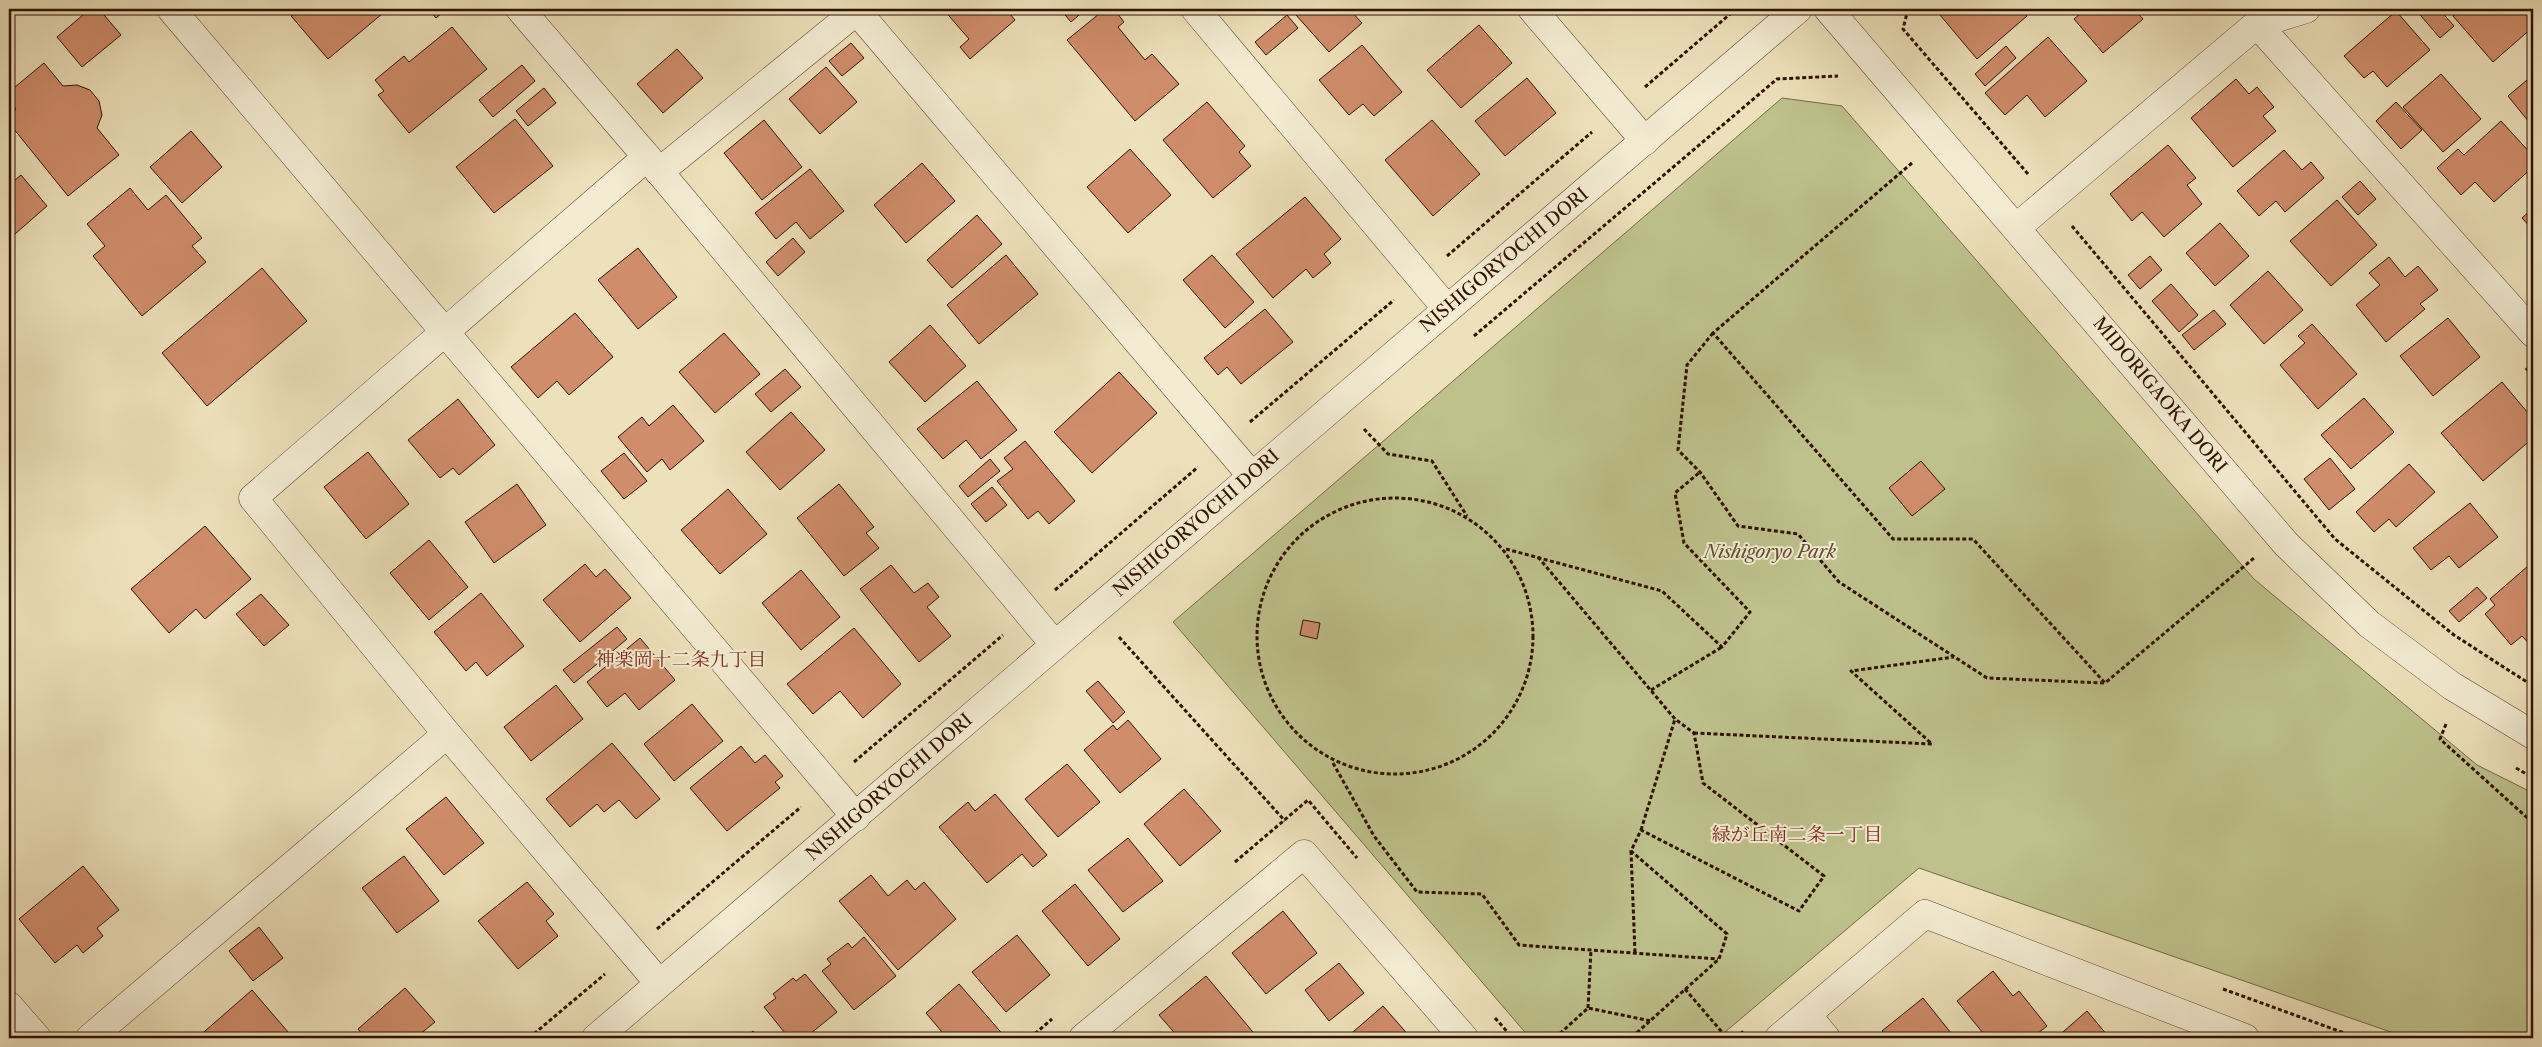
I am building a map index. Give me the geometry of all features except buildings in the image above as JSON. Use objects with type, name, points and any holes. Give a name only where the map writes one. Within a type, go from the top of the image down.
[{"type":"street","points":[[171,9],[856,817]]},
{"type":"street","points":[[520,9],[653,164],[1055,645]]},
{"type":"street","points":[[659,983],[447,734],[254,498],[446,332],[653,164],[857,9],[1251,475]]},
{"type":"street","points":[[1196,9],[1447,309]]},
{"type":"street","points":[[1532,9],[1645,140]]},
{"type":"street","name":"NISHIGORYOCHI DORI","points":[[596,1038],[856,817],[1251,475],[1798,9]]},
{"type":"street","name":"MIDORIGAOKA DORI","points":[[1828,9],[2293,550],[2369,624],[2452,686],[2533,735]]},
{"type":"street","points":[[2017,227],[2257,24],[2306,9]]},
{"type":"street","points":[[2257,24],[2533,333]]},
{"type":"street","points":[[90,1038],[447,734]]},
{"type":"street","points":[[1083,1038],[1304,854],[1464,1038]]},
{"type":"street","points":[[1779,1038],[1926,914],[2245,1038]]},
{"type":"street","points":[[9,1006],[37,1038]]},
{"type":"street","points":[[1806,1015],[1826,1038]]},
{"type":"path","points":[[529,1038],[1736,9]]},
{"type":"path","points":[[1908,9],[1903,29],[2050,199],[2335,539],[2454,635],[2533,686]]},
{"type":"path","points":[[1912,163],[1713,332],[1687,365],[1678,450],[1700,472],[1738,526],[1798,534],[1839,582],[1988,678],[2105,683],[2256,556]]},
{"type":"path","points":[[2076,231],[2077,222]]},
{"type":"path","points":[[1713,332],[1893,539],[1973,539],[2105,683]]},
{"type":"path","points":[[2521,362],[2533,377]]},
{"type":"path","points":[[1333,763],[1402,776],[1479,749],[1527,686],[1534,616],[1505,549],[1468,516],[1432,461],[1388,454],[1364,429]]},
{"type":"path","points":[[1652,690],[1722,648],[1750,612],[1684,543],[1675,494],[1700,472]]},
{"type":"path","points":[[1468,516],[1412,497],[1341,507],[1281,554],[1255,626],[1262,683],[1295,735],[1333,763],[1374,836],[1417,892],[1482,894],[1519,945],[1719,959]]},
{"type":"path","points":[[1505,549],[1662,591],[1722,648]]},
{"type":"path","points":[[1538,557],[1675,719],[1694,733],[1932,744],[1851,671],[1955,657]]},
{"type":"path","points":[[1119,637],[1284,820],[1304,854]]},
{"type":"path","points":[[1635,953],[1631,851],[1641,830],[1675,719]]},
{"type":"path","points":[[2446,724],[2440,739],[2533,823]]},
{"type":"path","points":[[1641,830],[1799,911],[1824,876],[1704,783],[1694,733]]},
{"type":"path","points":[[1631,851],[1727,934],[1719,959],[1631,1038]]},
{"type":"path","points":[[1555,1038],[1588,1008],[1591,950]]},
{"type":"path","points":[[1686,989],[1727,1038]]},
{"type":"path","points":[[1588,1008],[1651,1021]]},
{"type":"green space","name":"Nishigoryo Park","points":[[1782,98],[1842,106],[2254,579],[2477,765],[2533,793],[2533,1038],[2408,1038],[1919,868],[1718,1038],[1530,1038],[1173,622]]},
{"type":"district","name":"神楽岡十二条九丁目","points":[[681,659]]},
{"type":"district","name":"緑が丘南二条一丁目","points":[[1797,834]]}]
